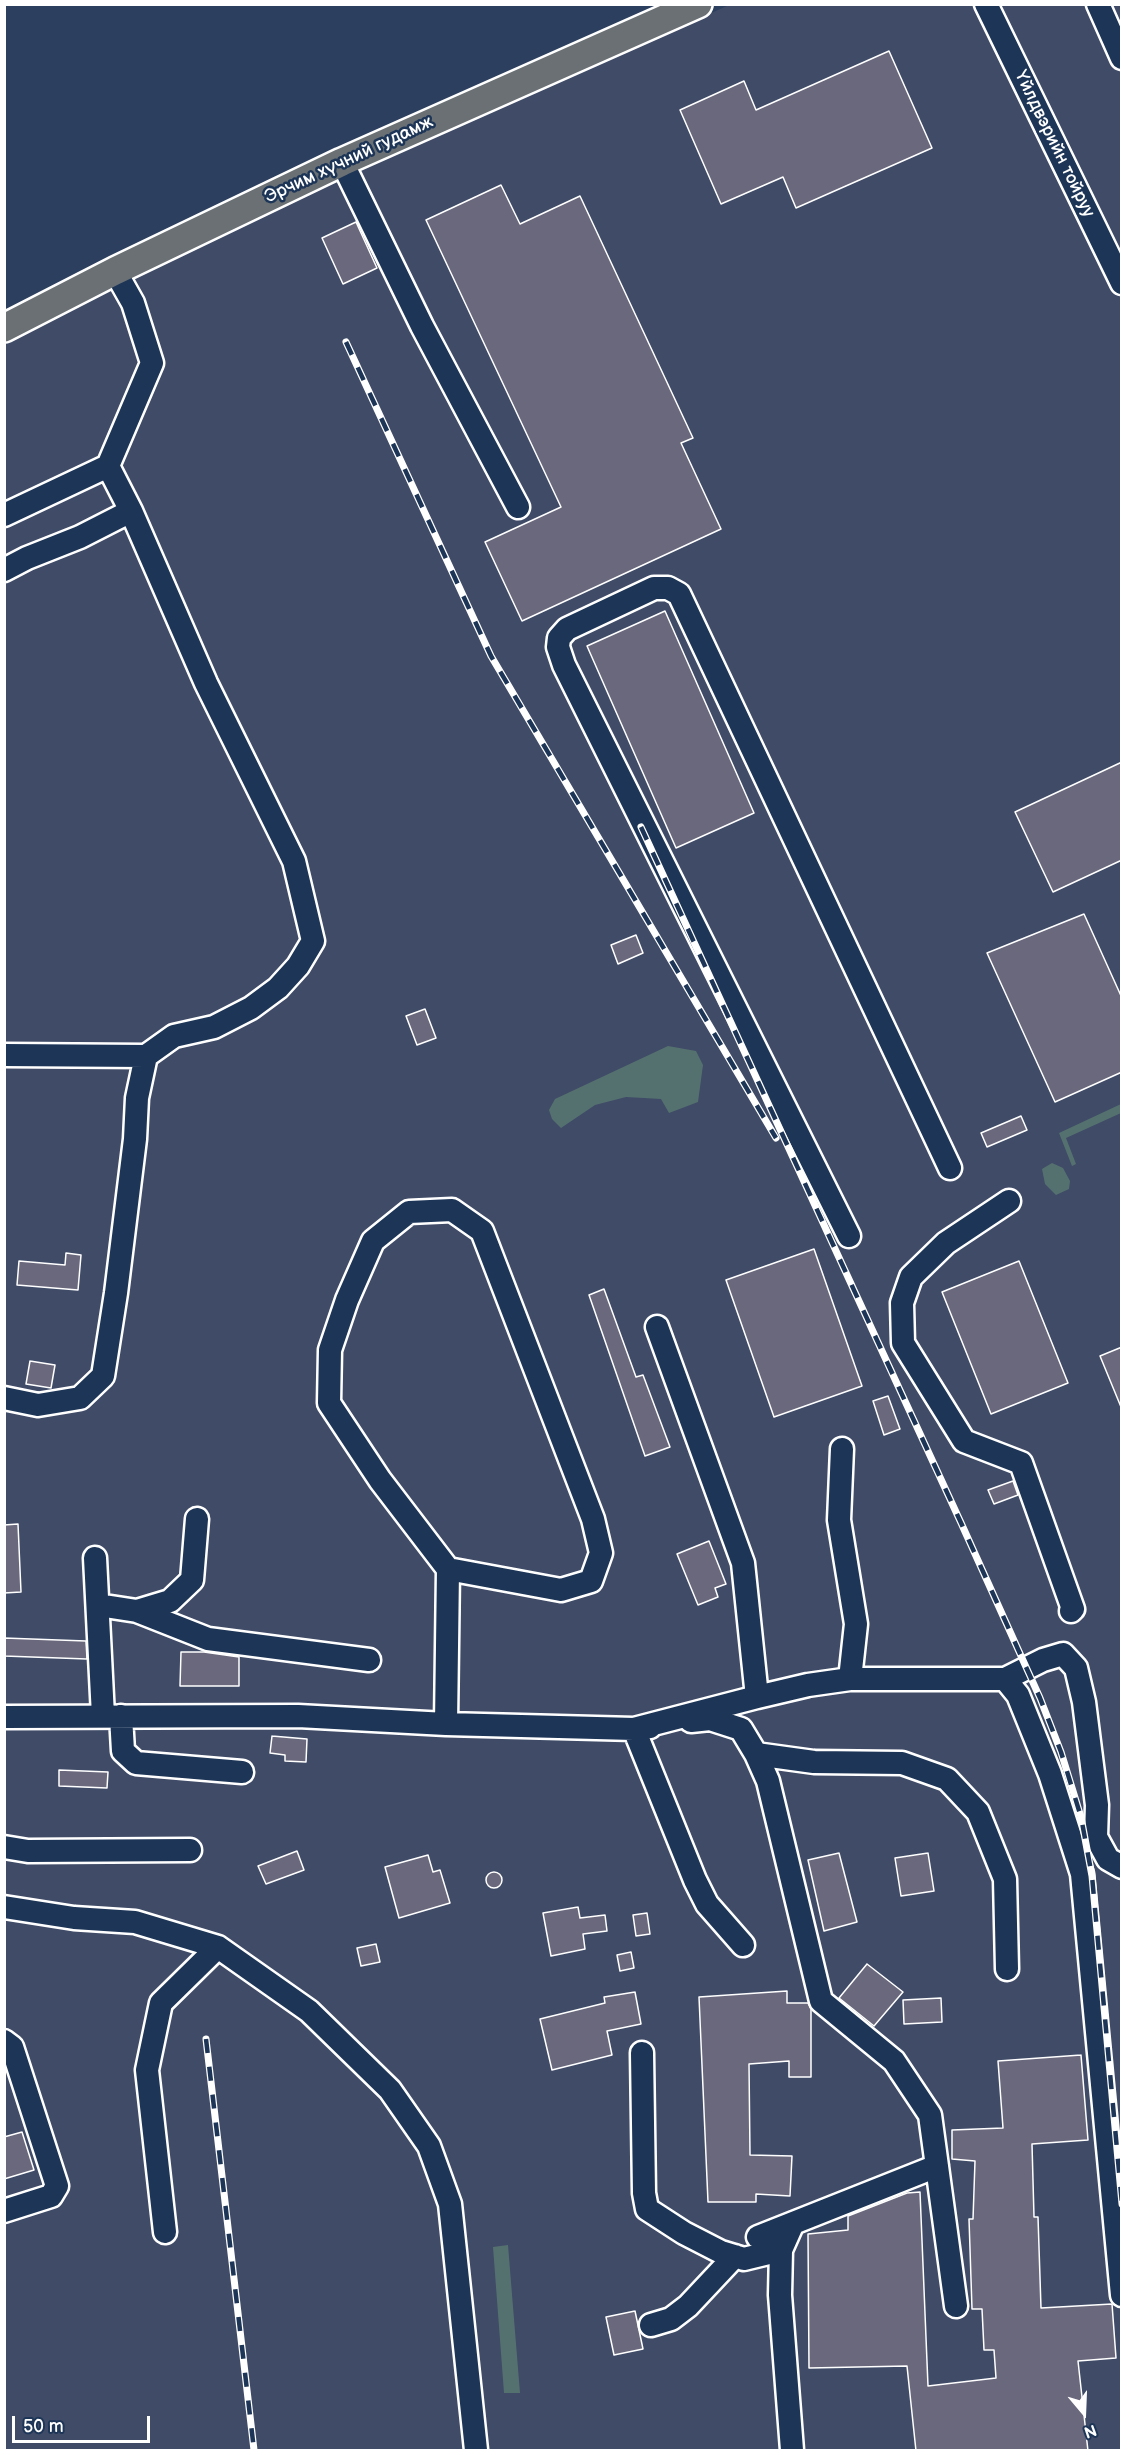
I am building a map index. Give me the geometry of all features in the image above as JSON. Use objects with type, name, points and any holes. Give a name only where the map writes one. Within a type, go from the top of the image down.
[{"type":"main road","name":"Эрчим хүчний гудамж","points":[[4,328],[115,271],[342,162],[698,4]]},
{"type":"street","name":"Үйлдвэрийн тойруу","points":[[986,4],[1122,282]]},
{"type":"street","points":[[1098,4],[1122,58]]},
{"type":"street","points":[[342,162],[422,326],[518,507]]},
{"type":"street","points":[[4,515],[108,466],[152,363],[133,303],[115,271]]},
{"type":"street","points":[[4,1055],[146,1056],[174,1036],[214,1027],[251,1008],[278,988],[298,966],[312,941],[294,861],[206,683],[131,512],[108,466]]},
{"type":"street","points":[[4,570],[131,512]]},
{"type":"street","points":[[849,1236],[564,665],[558,647],[559,638],[567,629],[654,588],[668,588],[679,594],[950,1168]]},
{"type":"street","points":[[4,1398],[38,1405],[80,1398],[103,1376],[132,1163],[137,1098],[146,1056]]},
{"type":"street","points":[[1009,1201],[946,1243],[911,1277],[902,1303],[903,1343],[964,1441],[1021,1463],[1073,1609],[1071,1611]]},
{"type":"street","points":[[446,1724],[448,1569],[380,1480],[329,1403],[330,1350],[346,1300],[373,1241],[409,1212],[452,1210],[482,1231],[593,1520],[601,1553],[591,1581],[561,1590],[448,1569]]},
{"type":"street","points":[[657,1328],[743,1563],[757,1697]]},
{"type":"street","points":[[842,1449],[839,1520],[856,1624],[850,1679]]},
{"type":"street","points":[[137,1611],[170,1601],[192,1580],[197,1519]]},
{"type":"street","points":[[95,1558],[98,1605],[112,1716],[123,1752],[136,1763],[242,1772]]},
{"type":"street","points":[[98,1605],[137,1611],[208,1639],[369,1660]]},
{"type":"street","points":[[634,1729],[757,1697],[850,1679],[1005,1679],[1043,1660],[1063,1654],[1076,1668],[1084,1702],[1097,1804],[1096,1837],[1108,1859],[1122,1867]]},
{"type":"street","points":[[1005,1679],[1018,1695],[1050,1774],[1082,1874],[1113,2114],[1122,2295]]},
{"type":"street","points":[[4,1717],[298,1716],[446,1724],[634,1729],[710,1719],[741,1729],[768,1781],[820,2001],[894,2061],[930,2115],[956,2306]]},
{"type":"street","points":[[634,1729],[694,1880],[707,1904],[743,1945]]},
{"type":"street","points":[[756,1754],[814,1762],[902,1763],[947,1779],[978,1812],[1005,1879],[1007,1969]]},
{"type":"street","points":[[4,1847],[28,1851],[190,1850]]},
{"type":"street","points":[[4,1907],[74,1918],[135,1922],[218,1947],[309,2011],[390,2090],[429,2146],[450,2204],[476,2451]]},
{"type":"street","points":[[165,2232],[147,2070],[161,2003],[218,1947]]},
{"type":"street","points":[[4,2041],[12,2047],[57,2186],[51,2196],[4,2211]]},
{"type":"street","points":[[642,2053],[644,2193],[647,2209],[684,2233],[744,2259],[781,2250]]},
{"type":"street","points":[[758,2237],[937,2166]]},
{"type":"street","points":[[792,2451],[780,2295],[781,2250],[793,2223]]},
{"type":"street","points":[[651,2325],[671,2319],[688,2306],[735,2256]]},
{"type":"shaded area","points":[[729,5],[1121,5],[1121,2450],[5,2450],[4,331]]},
{"type":"green space","points":[[668,1046],[696,1051],[703,1065],[698,1102],[669,1113],[661,1099],[626,1097],[595,1105],[561,1128],[552,1119],[549,1110],[555,1099]]},
{"type":"green space","points":[[1121,1104],[1121,1113],[1066,1138],[1076,1164],[1072,1166],[1059,1133]]},
{"type":"green space","points":[[1052,1163],[1063,1168],[1070,1181],[1069,1189],[1056,1195],[1045,1184],[1042,1169]]},
{"type":"green space","points":[[508,2245],[520,2393],[504,2393],[493,2247]]},
{"type":"building","points":[[889,51],[932,148],[796,208],[783,177],[721,204],[680,110],[744,81],[756,110]]},
{"type":"building","points":[[501,185],[520,224],[580,196],[693,438],[681,443],[721,529],[522,621],[485,542],[561,507],[426,220]]},
{"type":"building","points":[[356,222],[377,268],[343,284],[322,238]]},
{"type":"building","points":[[665,611],[754,813],[676,848],[587,646]]},
{"type":"building","points":[[1122,762],[1122,860],[1053,892],[1015,812]]},
{"type":"building","points":[[1084,914],[1122,998],[1122,1072],[1055,1102],[987,953]]},
{"type":"building","points":[[636,935],[643,953],[618,964],[611,945]]},
{"type":"building","points":[[425,1009],[436,1038],[417,1045],[406,1016]]},
{"type":"building","points":[[1021,1116],[1027,1130],[987,1147],[981,1133]]},
{"type":"building","points":[[814,1249],[862,1386],[774,1417],[726,1280]]},
{"type":"building","points":[[66,1253],[81,1255],[78,1290],[17,1285],[19,1261],[65,1265]]},
{"type":"building","points":[[1019,1261],[1068,1383],[991,1414],[942,1292]]},
{"type":"building","points":[[604,1289],[636,1377],[643,1375],[670,1447],[645,1456],[589,1295]]},
{"type":"building","points":[[1122,1347],[1122,1407],[1121,1407],[1100,1356]]},
{"type":"building","points":[[30,1361],[55,1365],[51,1388],[26,1384]]},
{"type":"building","points":[[888,1396],[900,1429],[884,1435],[873,1401]]},
{"type":"building","points":[[1013,1481],[1018,1495],[994,1504],[988,1490]]},
{"type":"building","points":[[18,1524],[21,1592],[4,1593],[4,1525]]},
{"type":"building","points":[[709,1541],[726,1584],[715,1588],[718,1597],[698,1605],[677,1554]]},
{"type":"building","points":[[4,1638],[86,1641],[87,1659],[4,1656]]},
{"type":"building","points":[[181,1652],[204,1652],[239,1657],[239,1686],[180,1686]]},
{"type":"building","points":[[272,1736],[307,1739],[306,1762],[285,1761],[285,1755],[270,1753]]},
{"type":"building","points":[[59,1770],[108,1772],[107,1788],[59,1786]]},
{"type":"building","points":[[297,1851],[304,1870],[266,1884],[258,1866]]},
{"type":"building","points":[[839,1853],[857,1922],[824,1931],[808,1860]]},
{"type":"building","points":[[928,1853],[934,1891],[901,1896],[895,1858]]},
{"type":"building","points":[[428,1855],[433,1872],[440,1870],[450,1903],[399,1918],[385,1867]]},
{"type":"building","points":[[491,1872],[497,1872],[502,1880],[500,1886],[491,1888],[486,1883],[486,1877]]},
{"type":"building","points":[[578,1907],[580,1918],[605,1915],[607,1931],[583,1934],[585,1949],[551,1956],[543,1913]]},
{"type":"building","points":[[647,1913],[650,1934],[636,1936],[633,1915]]},
{"type":"building","points":[[376,1944],[380,1962],[361,1966],[357,1948]]},
{"type":"building","points":[[631,1952],[634,1968],[620,1971],[617,1955]]},
{"type":"building","points":[[867,1964],[903,1992],[874,2026],[839,1998]]},
{"type":"building","points":[[787,1991],[787,2003],[808,2003],[811,2009],[811,2077],[789,2077],[789,2061],[749,2064],[750,2155],[792,2156],[790,2196],[756,2194],[756,2202],[708,2202],[699,1997]]},
{"type":"building","points":[[635,1992],[641,2024],[607,2031],[612,2055],[552,2070],[540,2019],[605,2003],[604,1997]]},
{"type":"building","points":[[941,1998],[942,2022],[904,2024],[903,2000]]},
{"type":"building","points":[[1081,2055],[1088,2140],[1032,2144],[1034,2217],[1038,2217],[1041,2308],[1112,2304],[1116,2358],[1078,2361],[1088,2451],[916,2451],[907,2366],[809,2368],[808,2234],[848,2230],[848,2216],[907,2193],[920,2192],[928,2386],[996,2378],[994,2350],[984,2350],[982,2309],[972,2309],[969,2219],[973,2219],[975,2161],[952,2159],[952,2130],[1003,2128],[998,2061]]},
{"type":"building","points":[[22,2132],[34,2170],[4,2179],[4,2137]]},
{"type":"building","points":[[635,2311],[643,2349],[614,2355],[606,2317]]},
{"type":"railway","points":[[346,342],[491,656],[776,1138]]},
{"type":"railway","points":[[641,827],[962,1525],[1040,1698],[1061,1752],[1081,1817],[1092,1876],[1122,2204]]},
{"type":"railway","points":[[206,2039],[254,2450]]}]
